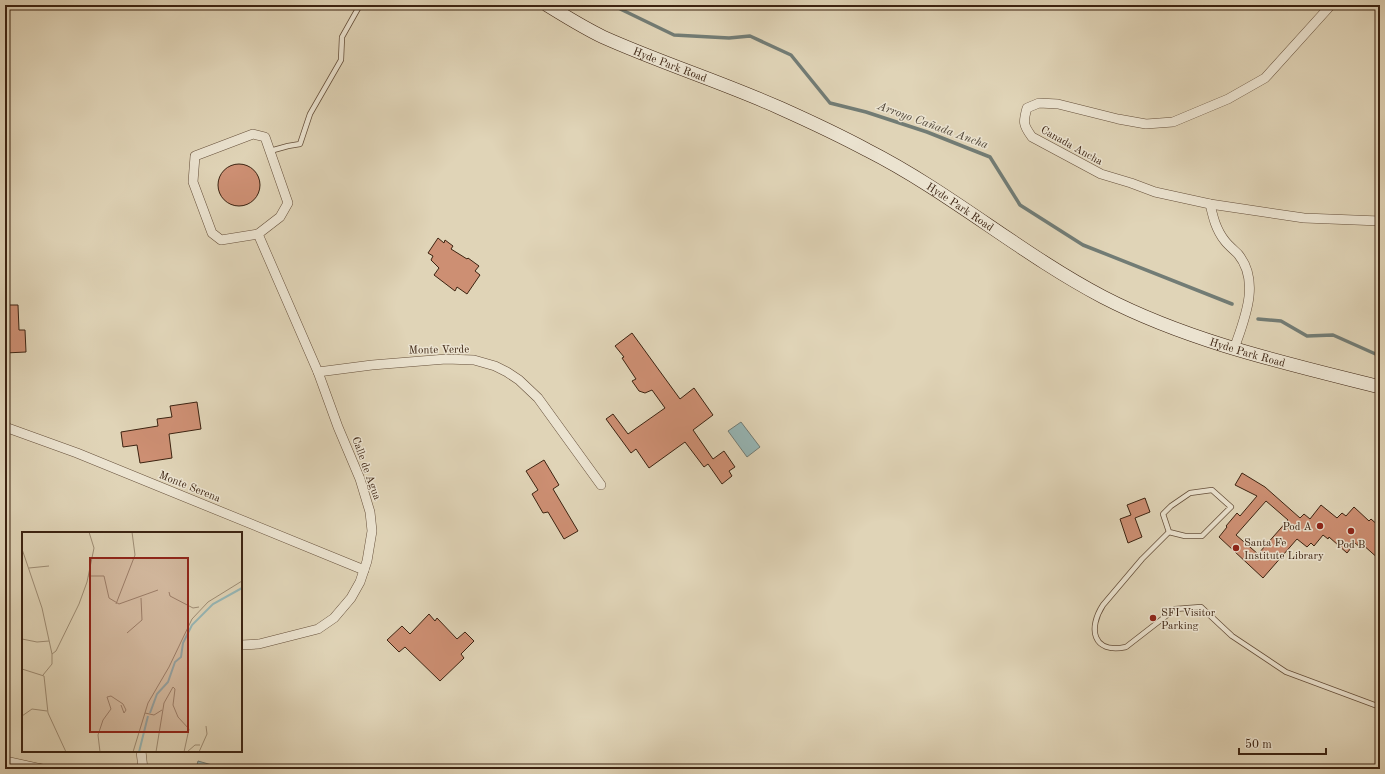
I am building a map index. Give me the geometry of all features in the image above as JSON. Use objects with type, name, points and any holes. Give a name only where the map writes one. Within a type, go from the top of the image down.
[{"type":"main road","name":"Hyde Park Road","points":[[547,5],[602,36],[779,108],[866,149],[944,194],[1039,259],[1118,304],[1167,326],[1234,349],[1380,387]]},
{"type":"street","name":"Canada Ancha","points":[[1331,5],[1265,78],[1228,99],[1173,122],[1146,124],[1118,119],[1058,104],[1039,103],[1028,108],[1024,119],[1025,128],[1032,137],[1101,174],[1155,192],[1210,204],[1304,218],[1380,221]]},
{"type":"street","points":[[253,134],[265,137],[270,151],[288,203],[280,217],[258,234],[221,240],[212,233],[193,182],[195,156],[253,134]]},
{"type":"street","points":[[1210,204],[1215,224],[1225,241],[1239,255],[1247,272],[1250,294],[1246,314],[1234,349]]},
{"type":"street","name":"Calle de Agua","points":[[242,645],[259,644],[318,629],[334,618],[346,605],[356,590],[364,570],[372,531],[368,506],[360,479],[338,427],[318,372],[258,234]]},
{"type":"street","name":"Monte Verde","points":[[318,372],[434,359],[466,359],[488,363],[508,372],[530,390],[545,407],[601,485]]},
{"type":"street","name":"Monte Serena","points":[[5,427],[77,453],[364,570]]},
{"type":"street","points":[[141,752],[143,769]]},
{"type":"street","points":[[5,761],[42,769]]},
{"type":"lane","points":[[270,151],[300,144],[310,114],[341,60],[342,37],[360,5]]},
{"type":"lane","points":[[1212,490],[1231,507],[1202,536],[1185,536],[1169,532],[1163,514],[1171,506],[1190,493],[1212,490]]},
{"type":"lane","points":[[1169,532],[1142,559],[1098,612],[1095,619],[1094,632],[1104,646],[1110,648],[1126,647],[1176,610],[1201,607],[1232,636],[1286,672],[1380,707]]},
{"type":"water","points":[[741,422],[760,447],[747,457],[728,431]]},
{"type":"water","points":[[198,761],[219,767],[218,769],[196,769]]},
{"type":"building","points":[[235,164],[243,164],[251,167],[257,173],[260,185],[257,197],[251,203],[243,206],[235,206],[227,203],[221,197],[218,189],[218,181],[221,173],[227,167]]},
{"type":"building","points":[[438,238],[444,243],[445,240],[453,246],[451,249],[479,266],[475,271],[480,275],[467,294],[457,287],[455,291],[434,275],[439,268],[431,260],[433,256],[428,253]]},
{"type":"building","points":[[8,305],[18,305],[19,330],[25,330],[26,352],[5,353],[5,328],[8,327]]},
{"type":"building","points":[[632,333],[680,399],[694,388],[713,415],[693,430],[713,459],[724,451],[735,467],[729,471],[732,476],[722,484],[708,464],[704,467],[685,442],[649,468],[636,449],[631,453],[606,419],[613,414],[628,434],[665,408],[652,390],[645,393],[639,391],[632,381],[636,379],[622,358],[624,357],[615,346]]},
{"type":"building","points":[[197,402],[201,429],[169,434],[172,458],[140,463],[137,445],[123,447],[121,432],[158,426],[157,419],[172,417],[170,406]]},
{"type":"building","points":[[544,460],[559,485],[553,489],[578,531],[564,539],[548,512],[543,513],[532,494],[538,490],[526,471]]},
{"type":"building","points":[[1242,473],[1265,487],[1300,518],[1304,514],[1310,519],[1321,505],[1337,518],[1342,513],[1346,516],[1354,507],[1369,521],[1371,519],[1380,527],[1380,560],[1362,544],[1360,547],[1355,543],[1347,553],[1329,537],[1328,539],[1323,535],[1314,546],[1311,543],[1307,547],[1297,539],[1263,578],[1219,537],[1237,513],[1240,516],[1257,496],[1235,485]],"holes":[[[1266,501],[1288,520],[1258,554],[1236,535]]]},
{"type":"building","points":[[1145,498],[1150,512],[1135,518],[1142,537],[1128,543],[1120,519],[1131,515],[1127,505]]},
{"type":"building","points":[[429,614],[435,621],[437,618],[457,639],[465,632],[474,641],[461,654],[464,658],[440,681],[405,647],[399,652],[387,640],[402,626],[410,634]]},
{"type":"waterway","name":"Arroyo Cañada Ancha","points":[[612,5],[674,35],[729,38],[750,36],[791,55],[830,103],[866,112],[927,132],[990,157],[1020,205],[1083,245],[1232,304]]},
{"type":"waterway","name":"Arroyo Cañada Ancha","points":[[1258,319],[1281,321],[1307,336],[1333,335],[1380,356]]},
{"type":"place","name":"Pod A","points":[[1320,526]]},
{"type":"place","name":"Pod B","points":[[1351,531]]},
{"type":"place","name":"Santa Fe Institute Library","points":[[1236,548]]},
{"type":"place","name":"SFI Visitor Parking","points":[[1153,618]]}]
